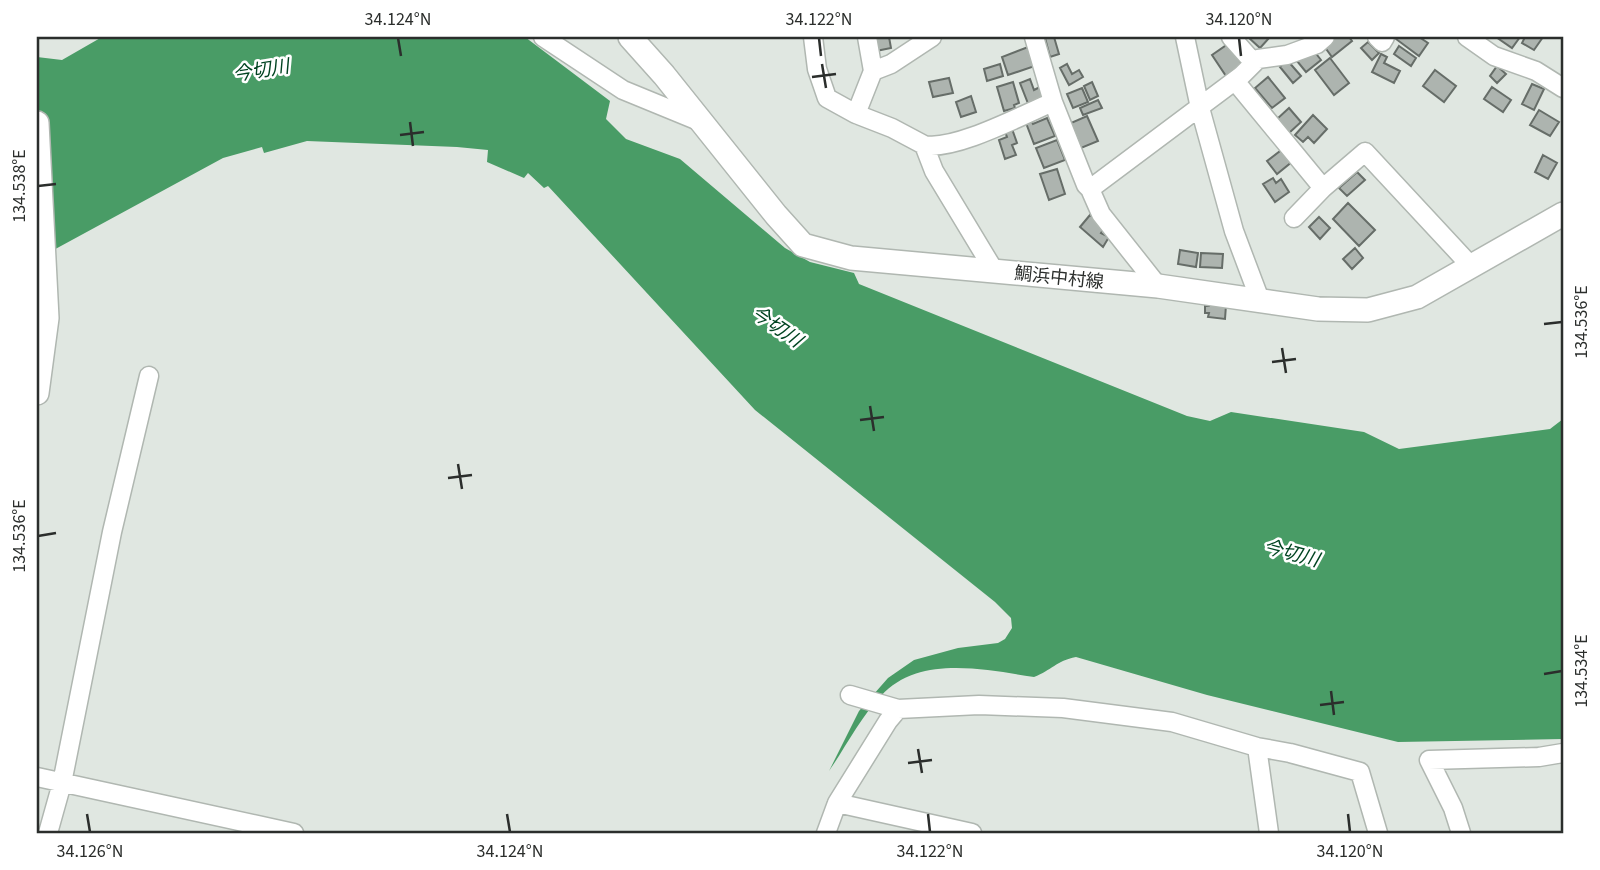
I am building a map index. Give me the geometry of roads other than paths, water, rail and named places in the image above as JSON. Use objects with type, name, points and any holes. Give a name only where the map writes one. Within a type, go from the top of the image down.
[{"type":"main road","name":"鯛浜中村線","points":[[630,37],[803,245],[850,258],[1158,286],[1318,309],[1368,310],[1417,297],[1563,214]]},
{"type":"main road","points":[[37,123],[47,318],[37,393]]},
{"type":"street","points":[[543,37],[623,90],[701,122]]},
{"type":"street","points":[[813,37],[817,69],[827,98],[924,145],[937,148],[1053,102]]},
{"type":"street","points":[[856,114],[873,71],[867,37]]},
{"type":"street","points":[[873,71],[891,64],[932,37]]},
{"type":"street","points":[[1034,37],[1053,102],[1078,168],[1101,214],[1158,286]]},
{"type":"street","points":[[1185,37],[1200,108],[1234,231],[1260,300]]},
{"type":"street","points":[[1231,37],[1254,63]]},
{"type":"street","points":[[1090,189],[1235,81],[1258,59],[1287,55],[1317,44],[1325,37]]},
{"type":"street","points":[[1377,37],[1382,42],[1385,37]]},
{"type":"street","points":[[1467,37],[1494,56],[1536,71],[1563,88]]},
{"type":"street","points":[[1235,81],[1323,188]]},
{"type":"street","points":[[924,145],[934,171],[995,272]]},
{"type":"street","points":[[1294,218],[1323,188],[1365,152],[1471,266]]},
{"type":"street","points":[[48,833],[62,783],[112,531],[149,376]]},
{"type":"street","points":[[850,695],[898,709],[979,705],[1063,708],[1172,722],[1257,747],[1360,772],[1378,833]]},
{"type":"street","points":[[826,833],[837,803],[898,709]]},
{"type":"street","points":[[1257,747],[1269,833]]},
{"type":"street","points":[[1458,832],[1453,808],[1429,760],[1539,757],[1563,753]]},
{"type":"street","points":[[37,776],[294,833]]},
{"type":"street","points":[[837,803],[972,833]]},
{"type":"street","points":[[884,833],[888,815]]},
{"type":"water","name":"今切川","points":[[102,37],[525,37],[610,101],[606,119],[626,139],[680,159],[785,248],[810,262],[854,273],[859,284],[1187,416],[1210,421],[1231,412],[1364,432],[1399,449],[1550,429],[1563,419],[1563,739],[1398,742],[1207,695],[1076,657],[1034,677],[954,668],[914,674],[881,696],[860,722],[829,771],[859,711],[888,678],[914,660],[958,648],[998,643],[1005,639],[1012,628],[1011,618],[995,602],[755,410],[548,186],[544,188],[528,173],[524,178],[487,162],[488,150],[307,141],[264,153],[262,147],[223,158],[37,259],[37,57],[62,60]]}]
